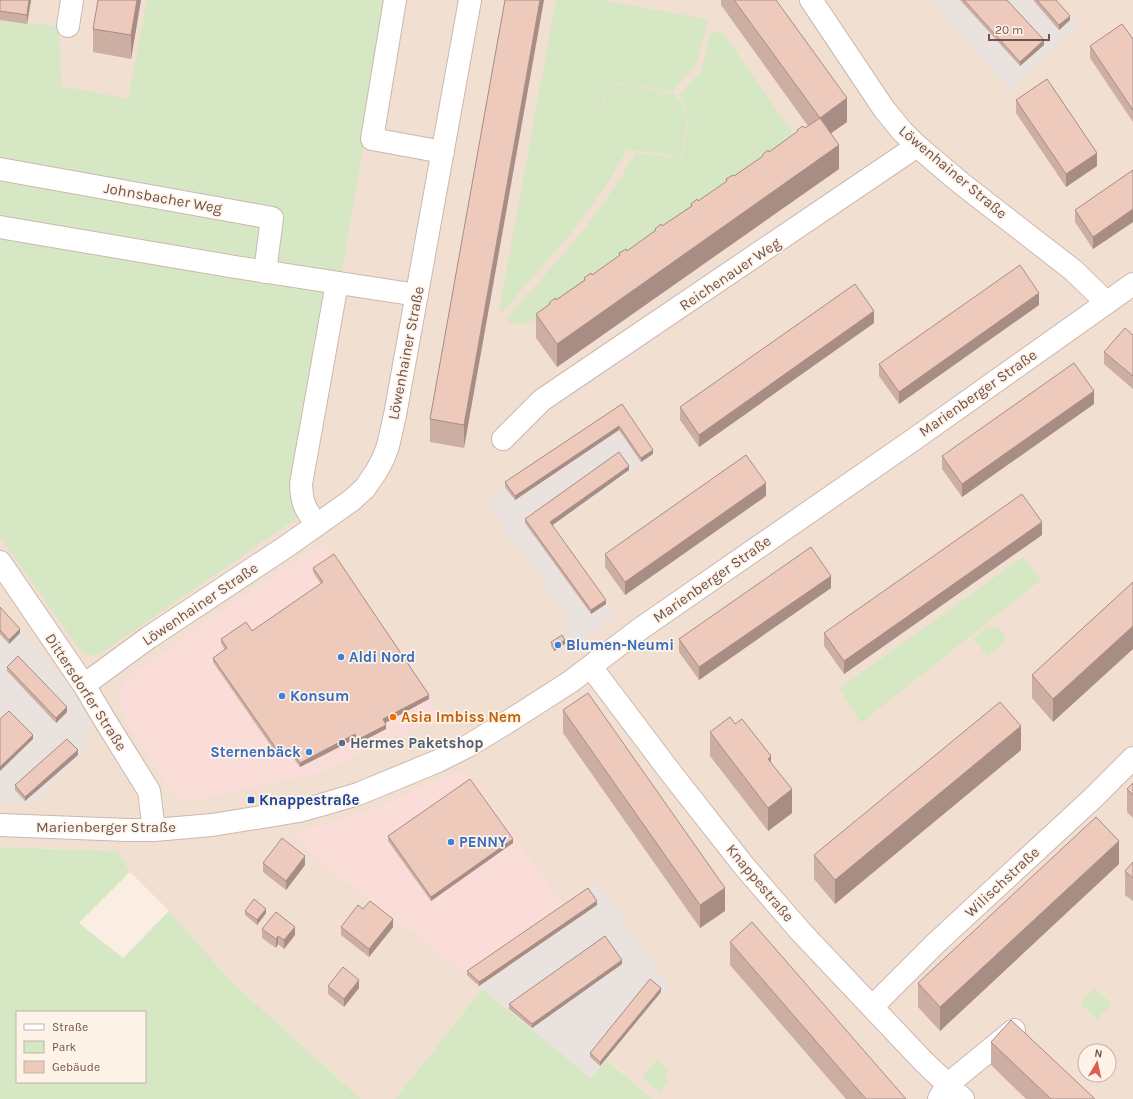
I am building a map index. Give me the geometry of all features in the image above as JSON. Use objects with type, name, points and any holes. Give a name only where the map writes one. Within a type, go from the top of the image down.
[{"type":"street","points":[[68,26],[72,0]]},
{"type":"street","points":[[394,0],[372,139],[443,152]]},
{"type":"street","name":"Löwenhainer Straße","points":[[84,685],[148,638],[287,546],[316,524],[352,500],[365,488],[376,472],[388,446],[395,415],[470,0]]},
{"type":"street","name":"Löwenhainer Straße","points":[[811,0],[884,109],[902,131],[917,146],[962,184],[1073,270],[1106,302]]},
{"type":"street","name":"Reichenauer Weg","points":[[503,439],[536,400],[917,146]]},
{"type":"street","name":"Johnsbacher Weg","points":[[0,169],[272,218],[265,272]]},
{"type":"street","points":[[0,228],[265,272],[417,295]]},
{"type":"street","points":[[316,524],[306,510],[302,501],[301,484],[337,283]]},
{"type":"street","name":"Marienberger Straße","points":[[0,825],[154,830],[212,825],[269,816],[322,805],[358,794],[418,770],[468,746],[532,707],[591,667],[640,629],[907,444],[1106,302],[1130,290]]},
{"type":"street","name":"Dittersdorfer Straße","points":[[0,562],[84,685],[149,792],[154,830]]},
{"type":"street","name":"Knappestraße","points":[[591,667],[744,866],[800,932],[872,1007],[950,1094],[1016,1028],[1028,1039]]},
{"type":"street","name":"Wilischstraße","points":[[872,1007],[936,943],[1093,798],[1133,758]]},
{"type":"shaded area","points":[[0,0],[1133,0],[1133,1099],[653,1099],[608,1060],[591,1078],[482,989],[395,1099],[361,1099],[233,983],[169,911],[130,872],[118,851],[0,847]]},
{"type":"shaded area","points":[[931,0],[1056,0],[1078,26],[1008,89]]},
{"type":"shaded area","points":[[622,407],[655,455],[553,527],[614,615],[579,642],[565,637],[568,617],[491,510],[490,497]]},
{"type":"shaded area","points":[[322,543],[441,717],[322,772],[182,803],[177,798],[124,719],[121,708],[121,690],[129,677],[198,626]]},
{"type":"shaded area","points":[[0,607],[67,681],[91,722],[80,756],[33,803],[0,801]]},
{"type":"shaded area","points":[[466,769],[564,907],[467,975],[325,866],[290,833],[379,807],[414,790]]},
{"type":"shaded area","points":[[598,883],[669,986],[591,1078],[467,975]]},
{"type":"green space","points":[[147,0],[386,0],[363,148],[302,501],[297,518],[101,653],[89,655],[79,649],[0,537],[0,20],[57,26],[60,48],[61,86],[128,99]]},
{"type":"green space","points":[[558,0],[601,0],[705,19],[708,23],[696,64],[672,92],[624,83],[606,86],[602,108],[605,114],[603,108],[607,87],[624,84],[675,94],[685,109],[688,117],[681,158],[658,153],[627,150],[603,190],[572,232],[502,312],[499,311],[555,5]]},
{"type":"green space","points":[[711,32],[723,33],[794,135],[533,321],[520,324],[508,322],[507,318],[593,218],[622,175],[635,152],[682,159],[689,117],[679,95],[701,71]]},
{"type":"green space","points":[[1023,557],[1041,580],[861,723],[839,689]]},
{"type":"green space","points":[[997,627],[1005,636],[1003,643],[987,656],[973,639],[987,628]]},
{"type":"green space","points":[[0,847],[118,851],[130,872],[79,923],[123,958],[169,911],[233,983],[361,1099],[0,1099]]},
{"type":"green space","points":[[1095,988],[1112,1004],[1097,1019],[1080,1004]]},
{"type":"green space","points":[[482,989],[591,1078],[607,1060],[653,1099],[395,1099]]},
{"type":"green space","points":[[656,1060],[669,1071],[665,1077],[669,1080],[660,1092],[642,1078]]},
{"type":"building","points":[[0,0],[29,0],[27,15],[0,11]]},
{"type":"building","points":[[98,0],[137,0],[131,35],[93,29]]},
{"type":"building","points":[[505,0],[540,0],[464,425],[430,419]]},
{"type":"building","points":[[734,0],[776,0],[847,98],[820,118]]},
{"type":"building","points":[[964,0],[1007,0],[1044,40],[1020,62]]},
{"type":"building","points":[[1037,0],[1056,0],[1070,16],[1059,25]]},
{"type":"building","points":[[1122,24],[1133,39],[1133,110],[1090,46]]},
{"type":"building","points":[[1047,79],[1097,153],[1066,174],[1016,100]]},
{"type":"building","points":[[820,118],[839,145],[557,344],[536,314],[550,304],[549,303],[555,298],[556,300],[585,280],[584,278],[591,273],[592,275],[620,255],[619,253],[626,249],[627,251],[656,230],[655,229],[661,224],[662,226],[692,206],[691,204],[697,199],[698,201],[727,181],[726,179],[733,175],[734,176],[763,156],[762,155],[768,150],[769,152],[803,126],[805,128]]},
{"type":"building","points":[[1133,170],[1133,209],[1093,237],[1075,210]]},
{"type":"building","points":[[1020,265],[1039,293],[899,392],[879,364]]},
{"type":"building","points":[[855,284],[874,311],[699,435],[680,407]]},
{"type":"building","points":[[1125,328],[1133,335],[1133,376],[1104,352]]},
{"type":"building","points":[[1074,363],[1094,391],[962,484],[942,456]]},
{"type":"building","points":[[622,404],[653,450],[641,458],[619,426],[515,496],[505,482]]},
{"type":"building","points":[[619,452],[629,466],[550,522],[606,600],[591,610],[525,519]]},
{"type":"building","points":[[746,455],[766,483],[625,582],[605,554]]},
{"type":"building","points":[[1022,494],[1042,522],[844,661],[824,633]]},
{"type":"building","points":[[811,547],[831,576],[699,667],[679,639]]},
{"type":"building","points":[[334,554],[429,695],[383,719],[386,725],[357,740],[355,734],[300,763],[289,748],[280,754],[213,658],[227,648],[221,639],[246,622],[252,631],[323,582],[313,568]]},
{"type":"building","points":[[1133,582],[1133,626],[1053,699],[1032,675]]},
{"type":"building","points":[[0,607],[20,629],[9,640],[0,630]]},
{"type":"building","points":[[562,635],[565,640],[554,647],[551,642]]},
{"type":"building","points":[[18,656],[67,707],[56,718],[7,667]]},
{"type":"building","points":[[588,693],[725,888],[700,905],[563,710]]},
{"type":"building","points":[[1000,702],[1021,726],[835,880],[814,855]]},
{"type":"building","points":[[9,711],[33,735],[0,767],[0,719]]},
{"type":"building","points":[[730,717],[735,724],[742,719],[771,756],[768,759],[792,789],[768,808],[710,732]]},
{"type":"building","points":[[67,739],[78,750],[25,797],[15,785]]},
{"type":"building","name":"PENNY","points":[[470,779],[513,839],[431,897],[388,836]]},
{"type":"building","points":[[1133,783],[1133,795],[1127,789]]},
{"type":"building","points":[[1096,817],[1119,841],[940,1007],[918,983]]},
{"type":"building","points":[[282,838],[305,856],[286,881],[263,863]]},
{"type":"building","points":[[1133,862],[1133,878],[1125,871]]},
{"type":"building","points":[[588,888],[597,901],[479,982],[467,971]]},
{"type":"building","points":[[254,899],[266,909],[257,920],[245,911]]},
{"type":"building","points":[[370,901],[393,919],[369,949],[341,927],[358,905],[363,909]]},
{"type":"building","points":[[276,912],[295,927],[284,940],[278,936],[276,939],[262,929]]},
{"type":"building","points":[[752,922],[906,1099],[866,1099],[730,942]]},
{"type":"building","points":[[605,936],[622,960],[532,1024],[509,1004]]},
{"type":"building","points":[[343,967],[359,980],[344,999],[328,986]]},
{"type":"building","points":[[650,979],[661,988],[600,1062],[590,1053]]},
{"type":"building","points":[[1011,1020],[1095,1099],[1051,1099],[991,1042]]},
{"type":"place","name":"Blumen-Neumi","points":[[558,645]]},
{"type":"place","name":"Aldi Nord","points":[[341,657]]},
{"type":"place","name":"Konsum","points":[[282,696]]},
{"type":"place","name":"Asia Imbiss Nem","points":[[393,717]]},
{"type":"place","name":"Hermes Paketshop","points":[[342,743]]},
{"type":"place","name":"Sternenbäck","points":[[309,752]]},
{"type":"place","name":"Knappestraße","points":[[251,800]]},
{"type":"place","name":"PENNY","points":[[451,842]]}]
